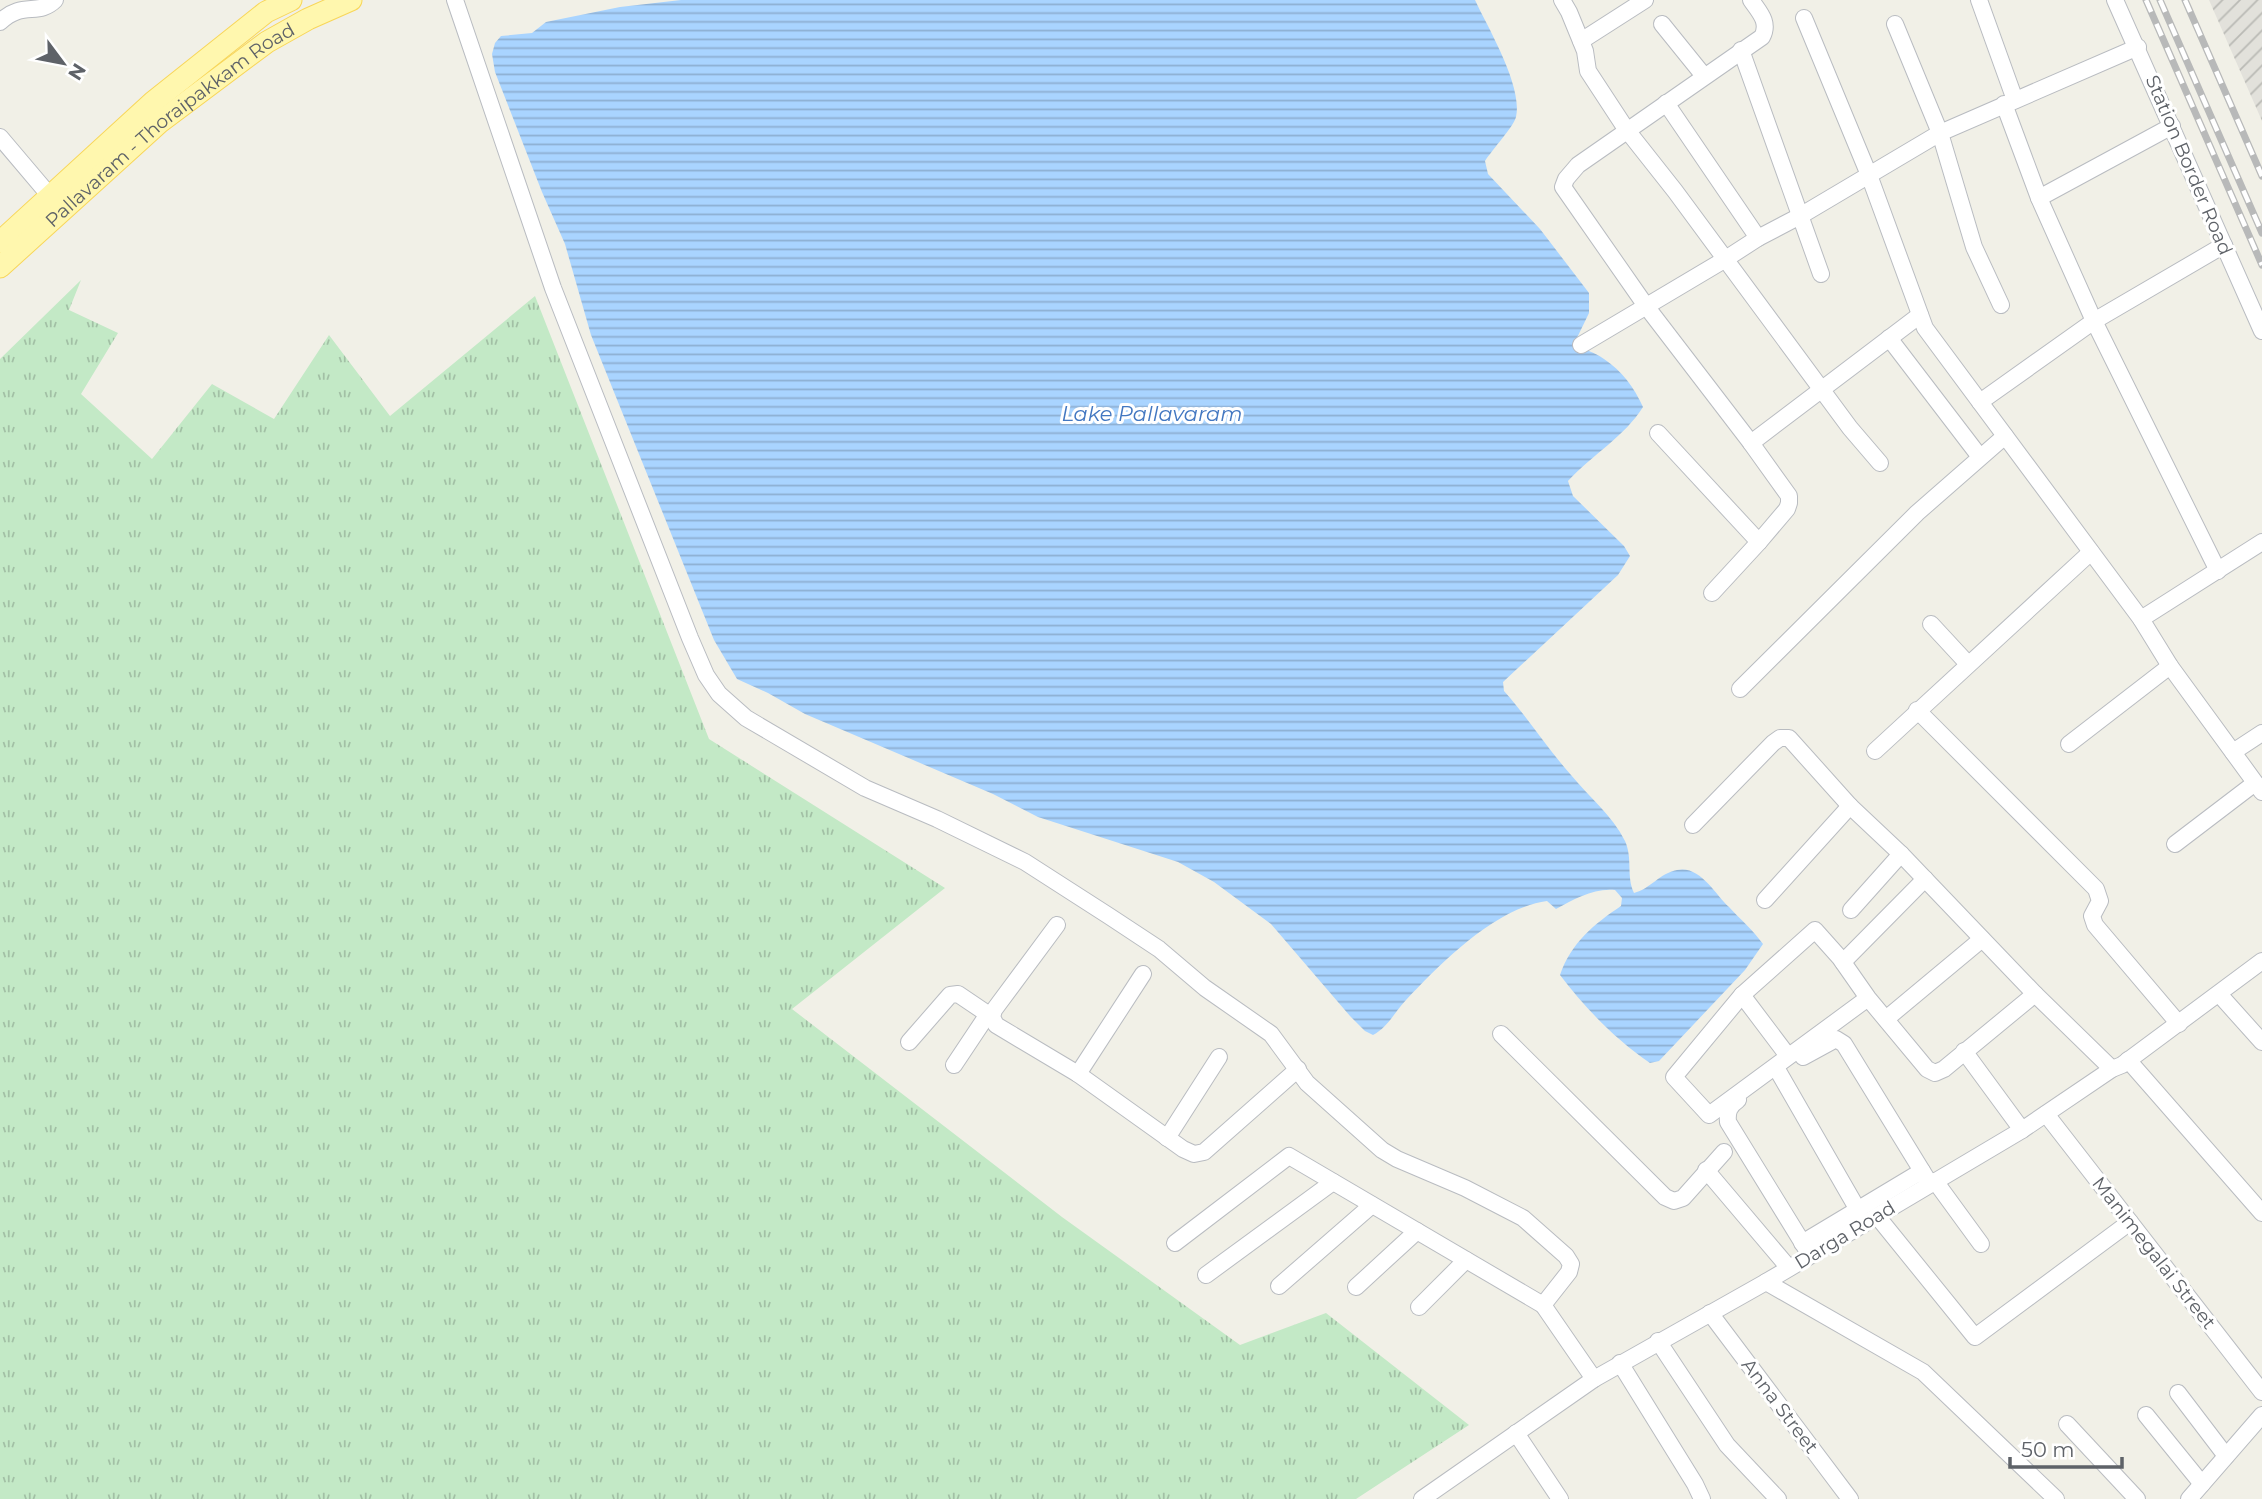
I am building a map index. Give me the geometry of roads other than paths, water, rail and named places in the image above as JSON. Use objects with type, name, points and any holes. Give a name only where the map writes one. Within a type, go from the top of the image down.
[{"type":"main road","name":"Pallavaram - Thoraipakkam Road","points":[[1,238],[153,102],[266,12],[291,0]]},
{"type":"main road","name":"Pallavaram - Thoraipakkam Road","points":[[0,267],[170,114],[267,42],[308,19],[351,0]]},
{"type":"street","points":[[0,22],[11,11],[47,7],[55,0]]},
{"type":"street","points":[[454,0],[553,288],[705,675],[719,694],[746,718],[865,788],[937,818],[1025,862],[1057,882],[1159,949],[1205,988],[1271,1034],[1307,1083],[1382,1150],[1523,1217],[1566,1256],[1571,1265],[1569,1272],[1543,1305]]},
{"type":"street","points":[[1562,0],[1581,41],[1588,71],[1626,130],[1880,463]]},
{"type":"street","points":[[1581,41],[1645,0]]},
{"type":"street","points":[[1712,593],[1787,509],[1789,496],[1646,306],[1563,187],[1578,165],[1762,37],[1766,22],[1752,0]]},
{"type":"street","points":[[1979,0],[2039,198],[2094,321],[2218,571]]},
{"type":"street","name":"Station Border Road","points":[[2115,0],[2262,331]]},
{"type":"street","points":[[1804,18],[1868,175],[1925,328],[2141,619],[2171,666],[2258,787],[2175,844]]},
{"type":"street","points":[[1662,24],[1704,76]]},
{"type":"street","points":[[1895,24],[1940,134],[1974,247],[2001,305]]},
{"type":"street","points":[[1581,345],[1758,238],[1940,134],[2138,47]]},
{"type":"street","points":[[1741,50],[1821,274]]},
{"type":"street","points":[[1665,103],[1758,238]]},
{"type":"street","points":[[2039,198],[2172,126]]},
{"type":"street","points":[[0,137],[50,196]]},
{"type":"street","points":[[1980,402],[2094,321],[2224,245]]},
{"type":"street","points":[[1751,443],[1920,315]]},
{"type":"street","points":[[1889,338],[1980,457]]},
{"type":"street","points":[[1658,433],[1759,542]]},
{"type":"street","points":[[1740,689],[1917,513],[2005,436]]},
{"type":"street","points":[[2141,619],[2262,542]]},
{"type":"street","points":[[1875,751],[2091,552]]},
{"type":"street","points":[[1931,624],[1968,664]]},
{"type":"street","points":[[2069,744],[2171,666]]},
{"type":"street","points":[[1917,710],[2096,889],[2100,901],[2092,916],[2095,925],[2179,1024]]},
{"type":"street","points":[[2233,752],[2262,733]]},
{"type":"street","points":[[1693,825],[1780,738],[1788,738],[1850,806],[1925,878],[2035,994],[2112,1069]]},
{"type":"street","points":[[1765,900],[1850,806]]},
{"type":"street","points":[[1851,911],[1901,854]]},
{"type":"street","points":[[1843,962],[1925,878]]},
{"type":"street","points":[[954,1065],[1057,925]]},
{"type":"street","points":[[1868,998],[1709,1115],[1674,1077],[1742,995],[1815,930],[1927,1069],[1935,1073],[1944,1069],[2035,994]]},
{"type":"street","points":[[1886,1019],[1982,939]]},
{"type":"street","points":[[2258,967],[2257,952],[2262,947]]},
{"type":"street","name":"Darga Road","points":[[1426,1498],[1594,1379],[1789,1268],[1807,1249],[1877,1216],[1929,1179],[2022,1130],[2128,1060],[2258,967]]},
{"type":"street","points":[[1077,1074],[1143,974]]},
{"type":"street","points":[[909,1042],[950,995],[958,994],[990,1016],[996,1025],[1077,1074],[1183,1150],[1194,1154],[1204,1152],[1297,1069]]},
{"type":"street","points":[[2219,994],[2262,1042]]},
{"type":"street","points":[[1742,995],[1788,1056]]},
{"type":"street","points":[[1502,1034],[1665,1197],[1674,1200],[1683,1198],[1724,1152]]},
{"type":"street","points":[[1929,1179],[1858,1210],[1807,1249],[1728,1122],[1727,1113],[1732,1104],[1778,1071],[1836,1039],[1844,1044],[1929,1179],[1981,1244]]},
{"type":"street","points":[[1964,1051],[2022,1130]]},
{"type":"street","points":[[1167,1138],[1219,1057]]},
{"type":"street","points":[[2128,1060],[2262,1213]]},
{"type":"street","points":[[1778,1071],[1858,1210]]},
{"type":"street","name":"Manimegalai Street","points":[[2046,1114],[2262,1392]]},
{"type":"street","points":[[1175,1243],[1289,1156],[1543,1305],[1594,1379]]},
{"type":"street","points":[[1706,1170],[1789,1268]]},
{"type":"street","points":[[1206,1275],[1333,1182]]},
{"type":"street","points":[[1279,1286],[1373,1205]]},
{"type":"street","points":[[1877,1216],[1975,1337],[2130,1222]]},
{"type":"street","points":[[1356,1287],[1417,1231]]},
{"type":"street","points":[[1419,1307],[1466,1260]]},
{"type":"street","points":[[1766,1282],[1923,1372],[2056,1499]]},
{"type":"street","name":"Anna Street","points":[[1710,1312],[1850,1499]]},
{"type":"street","points":[[1658,1341],[1727,1445],[1778,1499]]},
{"type":"street","points":[[1620,1363],[1702,1499]]},
{"type":"street","points":[[2178,1393],[2226,1456]]},
{"type":"street","points":[[2146,1415],[2202,1484]]},
{"type":"street","points":[[2189,1499],[2262,1415]]},
{"type":"street","points":[[2067,1424],[2137,1499]]},
{"type":"street","points":[[1516,1433],[1560,1499]]},
{"type":"water","name":"Lake Pallavaram","points":[[681,0],[1475,0],[1510,74],[1517,104],[1514,121],[1485,161],[1488,174],[1540,229],[1589,293],[1589,313],[1575,342],[1600,356],[1622,374],[1643,407],[1618,436],[1568,481],[1573,496],[1624,546],[1630,556],[1618,575],[1503,682],[1504,691],[1562,765],[1620,832],[1629,854],[1630,880],[1634,893],[1671,872],[1693,872],[1706,882],[1763,944],[1745,970],[1659,1061],[1650,1063],[1613,1034],[1560,975],[1570,953],[1584,935],[1621,906],[1622,898],[1615,890],[1592,892],[1556,909],[1547,901],[1508,914],[1452,954],[1406,1000],[1387,1024],[1373,1035],[1350,1016],[1271,924],[1214,882],[1178,862],[1038,817],[993,794],[805,714],[737,679],[714,640],[591,335],[565,244],[495,72],[492,54],[495,43],[501,36],[532,33],[546,22],[620,7]]},
{"type":"railway","points":[[2146,0],[2262,265]]},
{"type":"railway","points":[[2160,0],[2262,233]]},
{"type":"railway","points":[[2185,0],[2262,176]]}]
